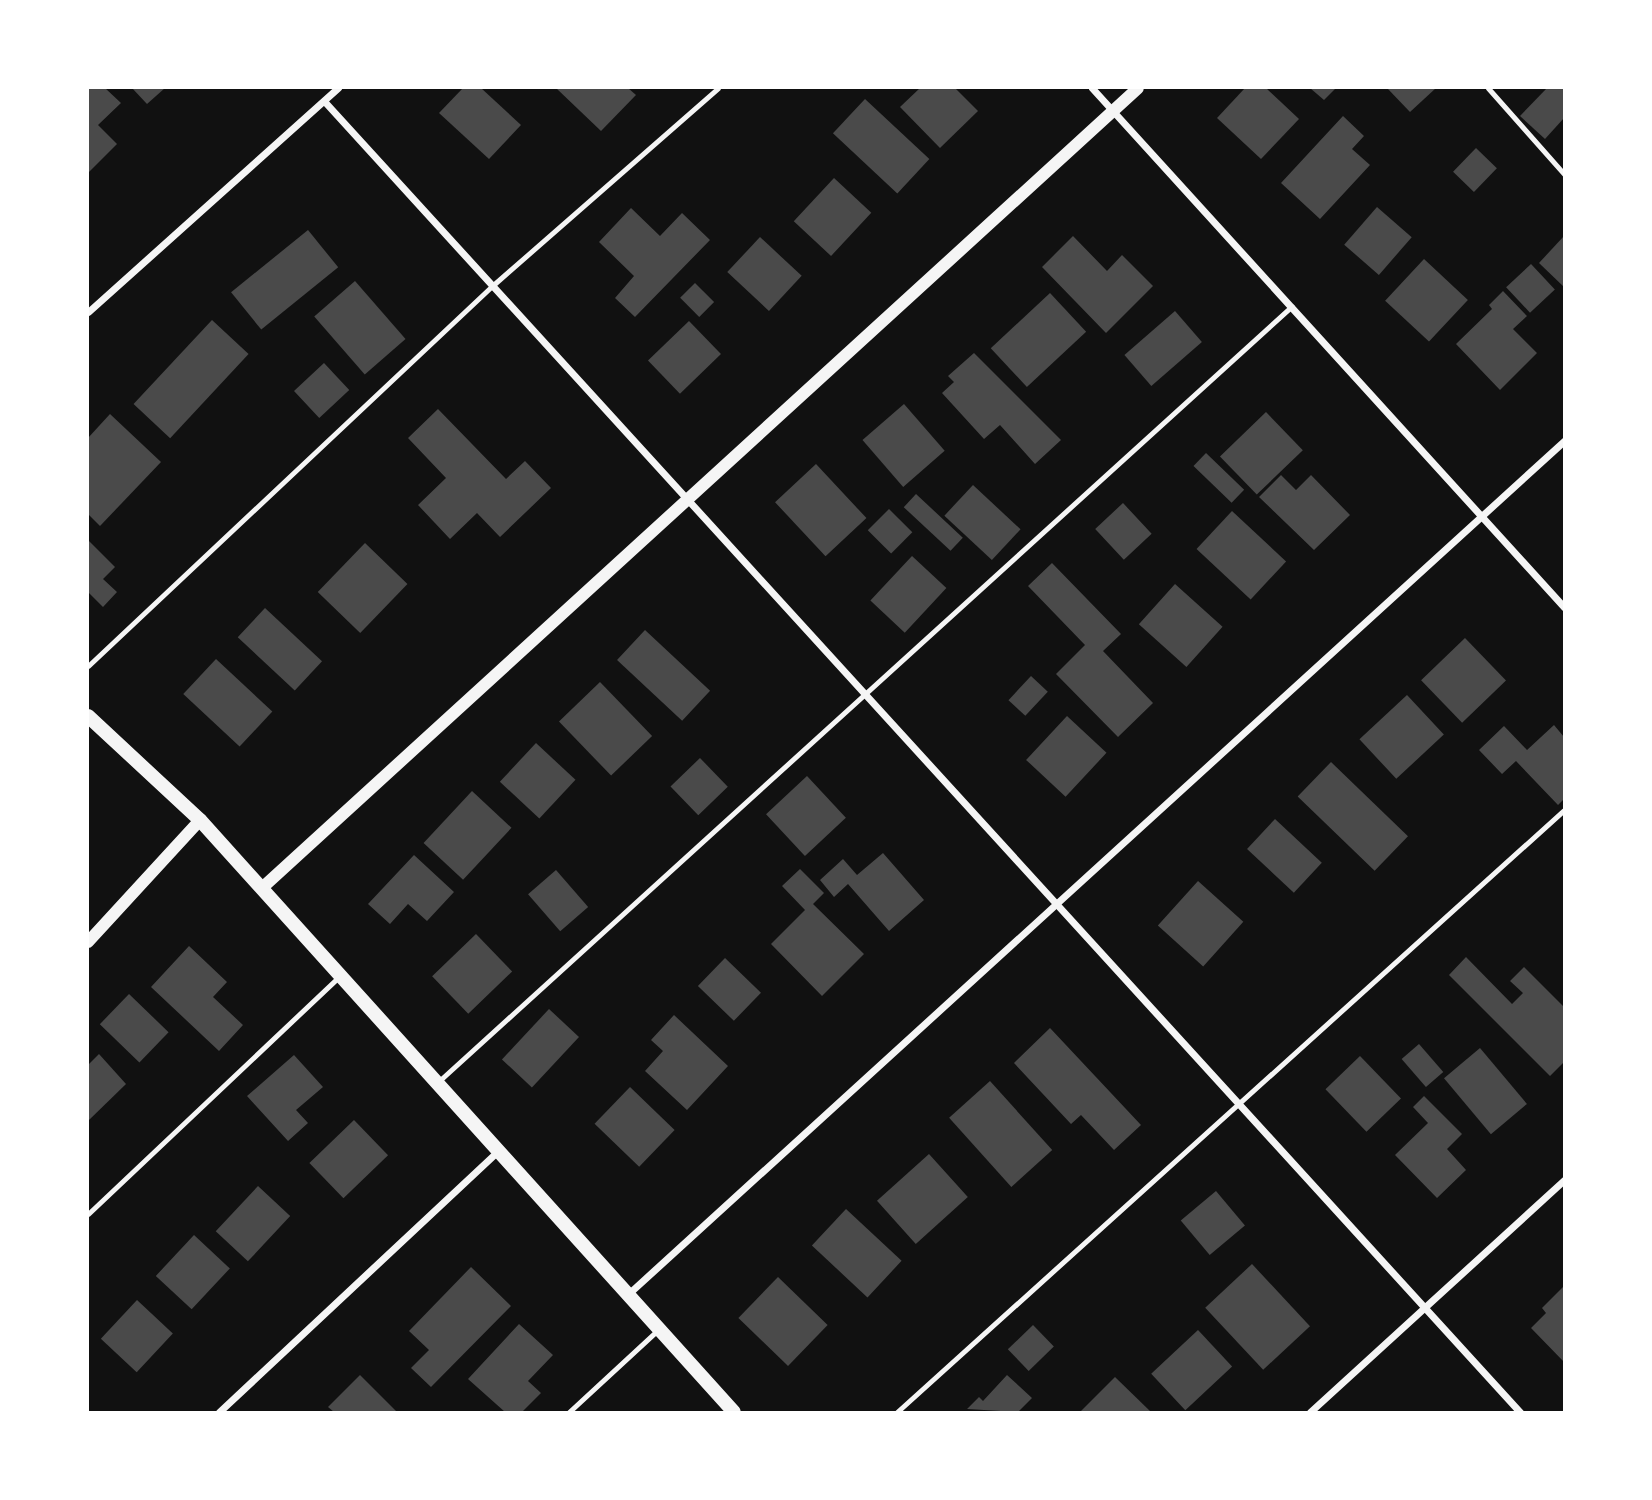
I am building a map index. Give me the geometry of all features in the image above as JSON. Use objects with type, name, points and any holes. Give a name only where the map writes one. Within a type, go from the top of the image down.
[{"type":"main road","points":[[88,716],[200,820],[734,1412]]},
{"type":"street","points":[[88,312],[338,88]]},
{"type":"street","points":[[1092,88],[1564,607]]},
{"type":"street","points":[[262,888],[1138,88]]},
{"type":"street","points":[[324,101],[1520,1412]]},
{"type":"street","points":[[627,1295],[1564,441]]},
{"type":"street","points":[[88,942],[200,820]]},
{"type":"street","points":[[219,1412],[498,1151]]},
{"type":"street","points":[[1310,1412],[1564,1180]]},
{"type":"lane","points":[[88,666],[492,286],[718,88]]},
{"type":"lane","points":[[1488,88],[1564,174]]},
{"type":"lane","points":[[437,1082],[867,696],[1292,306]]},
{"type":"lane","points":[[897,1412],[1564,810]]},
{"type":"lane","points":[[88,1214],[341,975]]},
{"type":"lane","points":[[569,1412],[658,1329]]},
{"type":"building","points":[[88,88],[105,88],[121,103],[98,125],[117,144],[88,173]]},
{"type":"building","points":[[132,88],[165,88],[147,104]]},
{"type":"building","points":[[463,88],[481,88],[521,125],[489,159],[439,113]]},
{"type":"building","points":[[556,88],[628,88],[636,95],[601,131]]},
{"type":"building","points":[[920,88],[955,88],[978,111],[940,148],[900,107]]},
{"type":"building","points":[[1245,88],[1266,88],[1299,119],[1261,159],[1217,118]]},
{"type":"building","points":[[1310,88],[1336,88],[1324,100]]},
{"type":"building","points":[[1387,88],[1436,88],[1410,112]]},
{"type":"building","points":[[1547,88],[1564,88],[1564,118],[1545,139],[1520,116]]},
{"type":"building","points":[[865,99],[929,159],[897,193],[833,133]]},
{"type":"building","points":[[1343,116],[1364,136],[1352,149],[1370,165],[1320,219],[1281,183]]},
{"type":"building","points":[[1476,148],[1497,168],[1474,192],[1453,172]]},
{"type":"building","points":[[834,178],[871,213],[831,256],[794,221]]},
{"type":"building","points":[[1377,207],[1412,237],[1379,275],[1344,245]]},
{"type":"building","points":[[631,208],[660,236],[682,213],[710,240],[635,317],[615,298],[634,276],[599,242]]},
{"type":"building","points":[[308,230],[338,267],[261,330],[231,292]]},
{"type":"building","points":[[1073,236],[1107,271],[1122,255],[1153,286],[1106,333],[1042,267]]},
{"type":"building","points":[[1564,236],[1564,287],[1539,263]]},
{"type":"building","points":[[760,237],[802,276],[769,311],[727,272]]},
{"type":"building","points":[[1424,259],[1468,300],[1429,342],[1385,301]]},
{"type":"building","points":[[1531,264],[1555,290],[1530,313],[1506,287]]},
{"type":"building","points":[[355,281],[406,339],[365,375],[314,316]]},
{"type":"building","points":[[695,283],[714,302],[699,317],[680,298]]},
{"type":"building","points":[[1503,291],[1527,316],[1513,329],[1537,353],[1500,390],[1456,344],[1492,309],[1489,305]]},
{"type":"building","points":[[1050,293],[1086,332],[1027,387],[991,348]]},
{"type":"building","points":[[1175,311],[1202,342],[1151,386],[1124,355]]},
{"type":"building","points":[[212,320],[249,354],[170,438],[134,404]]},
{"type":"building","points":[[689,321],[721,354],[680,394],[648,361]]},
{"type":"building","points":[[974,353],[1061,440],[1035,464],[1000,425],[984,439],[942,393],[954,382],[948,376]]},
{"type":"building","points":[[324,363],[349,390],[319,418],[294,391]]},
{"type":"building","points":[[904,404],[945,451],[903,487],[862,440]]},
{"type":"building","points":[[438,409],[506,479],[525,461],[551,488],[500,537],[477,513],[450,539],[418,505],[446,478],[408,438]]},
{"type":"building","points":[[1266,412],[1303,450],[1257,495],[1220,456]]},
{"type":"building","points":[[110,414],[161,462],[100,526],[88,514],[88,438]]},
{"type":"building","points":[[1206,453],[1244,490],[1232,503],[1193,466]]},
{"type":"building","points":[[816,464],[866,518],[826,556],[775,502]]},
{"type":"building","points":[[1281,475],[1296,490],[1311,475],[1350,515],[1314,550],[1259,497]]},
{"type":"building","points":[[973,485],[1021,529],[992,560],[944,516]]},
{"type":"building","points":[[916,494],[963,538],[951,551],[904,507]]},
{"type":"building","points":[[1123,503],[1152,534],[1124,560],[1095,529]]},
{"type":"building","points":[[889,509],[912,532],[891,554],[868,530]]},
{"type":"building","points":[[1232,511],[1286,561],[1251,599],[1197,549]]},
{"type":"building","points":[[88,540],[115,567],[103,579],[117,592],[103,607],[88,592]]},
{"type":"building","points":[[365,543],[407,584],[360,633],[318,592]]},
{"type":"building","points":[[912,556],[946,588],[905,633],[870,601]]},
{"type":"building","points":[[1052,563],[1121,634],[1103,651],[1153,703],[1118,737],[1056,674],[1085,645],[1028,586]]},
{"type":"building","points":[[1175,584],[1223,627],[1186,667],[1139,624]]},
{"type":"building","points":[[265,608],[322,661],[295,690],[238,637]]},
{"type":"building","points":[[645,630],[710,691],[682,721],[617,660]]},
{"type":"building","points":[[1465,638],[1506,680],[1462,723],[1421,680]]},
{"type":"building","points":[[216,659],[272,712],[240,747],[183,694]]},
{"type":"building","points":[[1031,676],[1048,692],[1025,716],[1008,700]]},
{"type":"building","points":[[600,682],[652,736],[611,776],[559,722]]},
{"type":"building","points":[[1407,695],[1444,734],[1396,779],[1359,739]]},
{"type":"building","points":[[1067,716],[1106,753],[1066,797],[1026,760]]},
{"type":"building","points":[[1554,725],[1564,737],[1564,799],[1558,805],[1516,761],[1502,774],[1479,750],[1504,726],[1527,750]]},
{"type":"building","points":[[536,743],[575,780],[539,819],[500,782]]},
{"type":"building","points":[[700,758],[728,787],[698,815],[671,786]]},
{"type":"building","points":[[1331,762],[1408,836],[1375,871],[1298,797]]},
{"type":"building","points":[[807,776],[846,818],[805,856],[766,814]]},
{"type":"building","points":[[472,791],[511,828],[463,880],[424,843]]},
{"type":"building","points":[[1275,819],[1322,863],[1294,893],[1247,849]]},
{"type":"building","points":[[883,853],[924,900],[889,931],[848,884],[834,897],[820,880],[843,859],[857,875]]},
{"type":"building","points":[[414,855],[454,892],[427,921],[408,904],[390,924],[368,904]]},
{"type":"building","points":[[800,869],[824,893],[813,904],[864,954],[822,996],[771,944],[805,910],[782,886]]},
{"type":"building","points":[[556,870],[588,907],[560,931],[528,894]]},
{"type":"building","points":[[1198,881],[1243,922],[1203,966],[1158,926]]},
{"type":"building","points":[[476,934],[512,971],[468,1014],[432,976]]},
{"type":"building","points":[[189,946],[227,982],[213,997],[243,1025],[219,1051],[151,987]]},
{"type":"building","points":[[1466,957],[1512,1004],[1523,993],[1510,981],[1524,967],[1564,1007],[1564,1062],[1550,1076],[1449,975]]},
{"type":"building","points":[[725,958],[761,993],[734,1021],[698,986]]},
{"type":"building","points":[[129,994],[169,1032],[139,1062],[100,1024]]},
{"type":"building","points":[[549,1009],[579,1037],[532,1087],[502,1059]]},
{"type":"building","points":[[674,1015],[728,1066],[687,1110],[645,1071],[663,1051],[651,1040]]},
{"type":"building","points":[[1050,1028],[1141,1125],[1114,1150],[1081,1115],[1071,1124],[1014,1063]]},
{"type":"building","points":[[1419,1044],[1443,1072],[1426,1087],[1402,1059]]},
{"type":"building","points":[[1480,1048],[1527,1104],[1491,1134],[1444,1078]]},
{"type":"building","points":[[99,1054],[126,1084],[88,1121],[88,1065]]},
{"type":"building","points":[[294,1055],[323,1087],[296,1110],[308,1123],[288,1141],[247,1096]]},
{"type":"building","points":[[1360,1056],[1401,1098],[1366,1132],[1325,1089]]},
{"type":"building","points":[[990,1081],[1052,1150],[1011,1187],[949,1118]]},
{"type":"building","points":[[630,1087],[675,1130],[639,1167],[595,1124]]},
{"type":"building","points":[[1424,1096],[1462,1134],[1447,1149],[1466,1170],[1437,1198],[1395,1155],[1428,1123],[1413,1107]]},
{"type":"building","points":[[354,1120],[388,1155],[343,1198],[309,1163]]},
{"type":"building","points":[[929,1154],[968,1197],[916,1244],[877,1201]]},
{"type":"building","points":[[258,1186],[290,1216],[248,1261],[216,1231]]},
{"type":"building","points":[[1216,1191],[1245,1225],[1210,1255],[1181,1221]]},
{"type":"building","points":[[846,1209],[902,1261],[867,1297],[812,1246]]},
{"type":"building","points":[[194,1235],[230,1268],[192,1309],[156,1276]]},
{"type":"building","points":[[1252,1264],[1310,1326],[1263,1370],[1205,1308]]},
{"type":"building","points":[[471,1267],[511,1306],[431,1387],[411,1368],[429,1350],[409,1331]]},
{"type":"building","points":[[778,1277],[828,1325],[788,1366],[738,1318]]},
{"type":"building","points":[[1564,1286],[1564,1362],[1531,1328],[1546,1313],[1542,1308]]},
{"type":"building","points":[[137,1300],[173,1333],[137,1372],[101,1339]]},
{"type":"building","points":[[519,1324],[553,1355],[528,1381],[541,1393],[522,1412],[505,1412],[468,1379]]},
{"type":"building","points":[[1033,1325],[1054,1347],[1029,1371],[1008,1349]]},
{"type":"building","points":[[1198,1330],[1232,1367],[1185,1410],[1151,1374]]},
{"type":"building","points":[[360,1375],[397,1412],[334,1412],[328,1407]]},
{"type":"building","points":[[1007,1375],[1032,1398],[1018,1412],[967,1409],[979,1397],[983,1401]]},
{"type":"building","points":[[1115,1377],[1151,1412],[1080,1412]]}]
